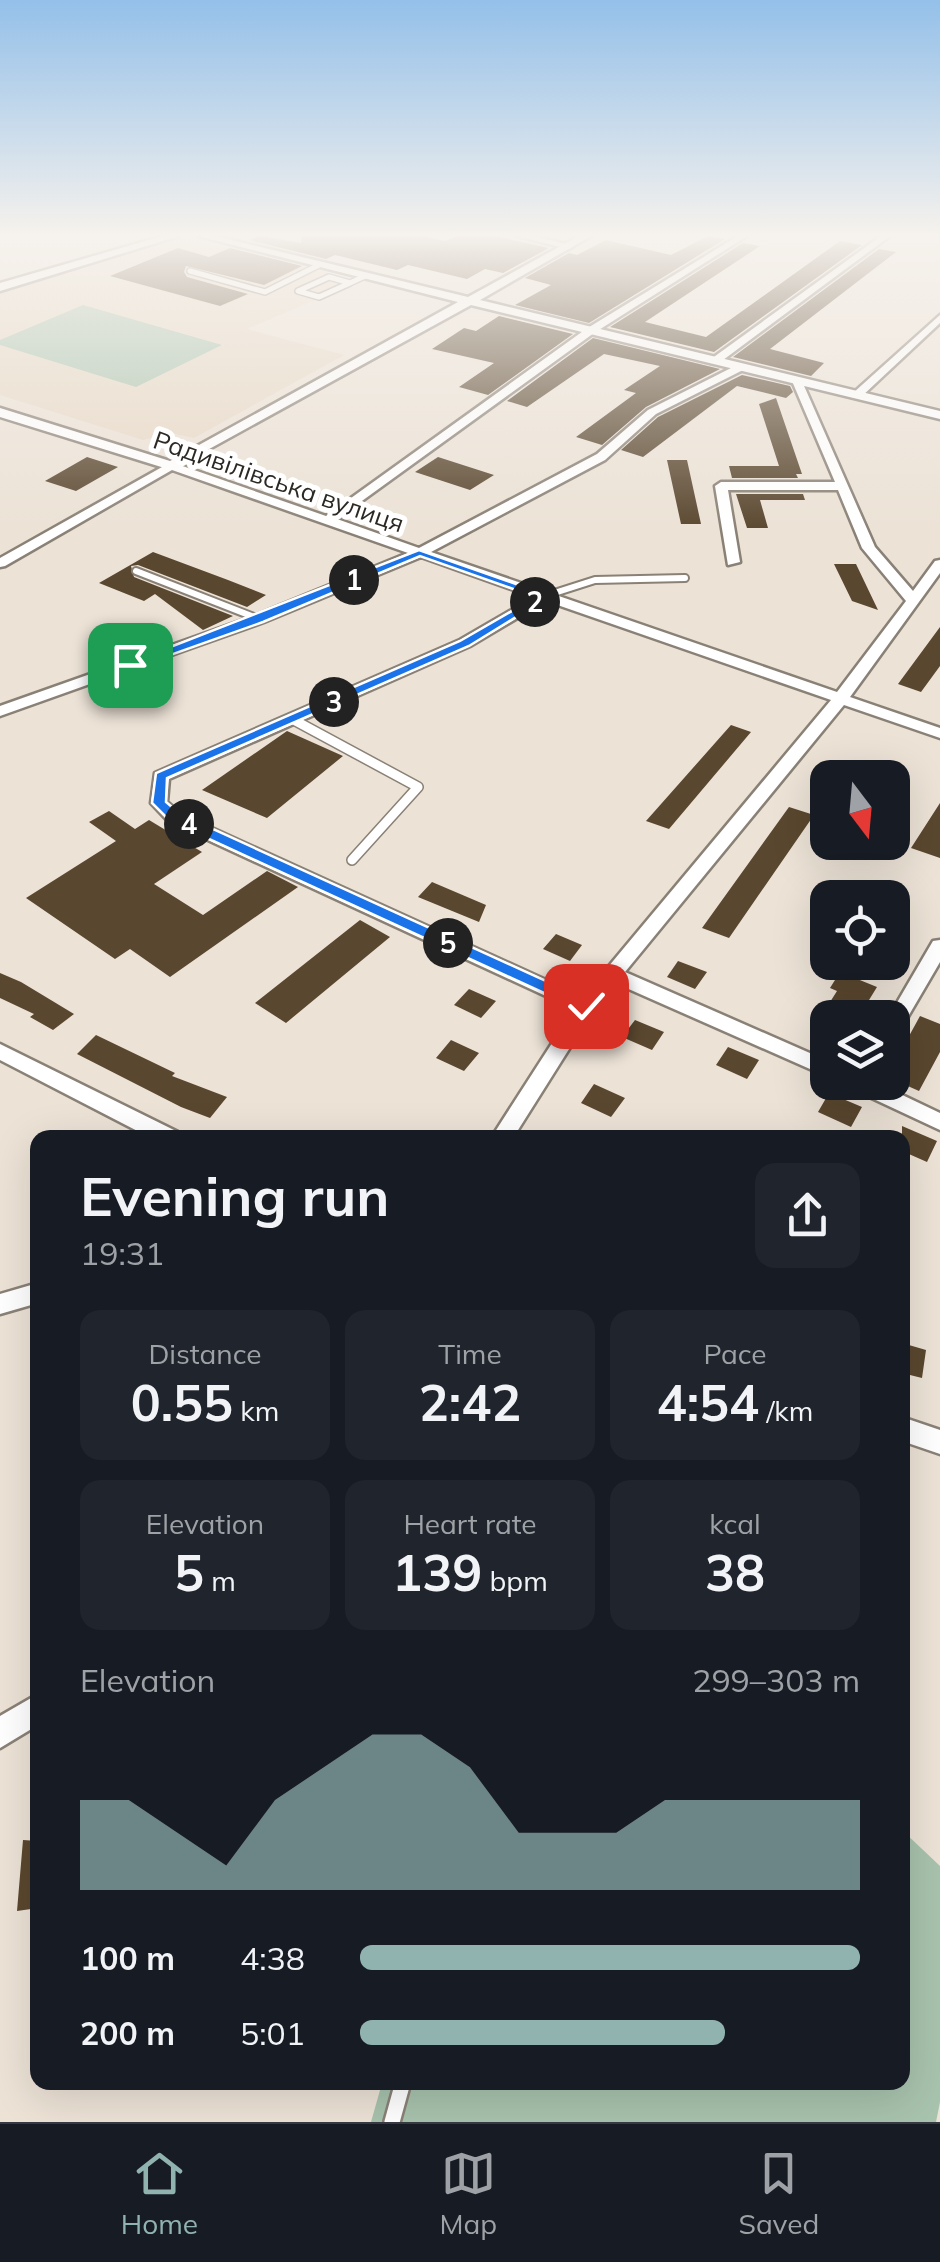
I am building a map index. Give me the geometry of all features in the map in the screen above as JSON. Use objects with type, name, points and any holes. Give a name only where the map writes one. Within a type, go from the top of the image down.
[{"type":"street","points":[[0,562],[407,335]]},
{"type":"street","points":[[327,521],[584,335]]},
{"type":"street","points":[[607,335],[940,415]]},
{"type":"street","points":[[715,361],[751,335]]},
{"type":"street","points":[[857,395],[922,335]]},
{"type":"street","points":[[0,710],[259,619],[419,553],[602,457],[652,412],[740,367]]},
{"type":"street","points":[[797,381],[869,548],[912,599]]},
{"type":"street","name":"Радивілівська вулиця","points":[[0,412],[171,466],[940,732]]},
{"type":"street","points":[[733,562],[721,486],[840,486]]},
{"type":"street","points":[[506,1130],[586,1006],[841,698],[940,564]]},
{"type":"street","points":[[545,596],[464,644],[160,776],[159,803],[175,818],[586,1006]]},
{"type":"street","points":[[908,1000],[940,946]]},
{"type":"street","points":[[614,975],[810,1062]]},
{"type":"street","points":[[0,1052],[155,1130]]},
{"type":"street","points":[[894,1100],[940,1122]]},
{"type":"street","points":[[0,1304],[30,1295]]},
{"type":"street","points":[[910,1432],[940,1442]]},
{"type":"street","points":[[0,1732],[30,1713]]},
{"type":"lane","points":[[136,571],[259,619]]},
{"type":"lane","points":[[545,596],[564,586],[594,580],[685,578]]},
{"type":"lane","points":[[292,720],[418,787],[352,860]]},
{"type":"lane","points":[[392,2122],[401,2090]]},
{"type":"shaded area","points":[[0,335],[269,335],[344,355],[194,438],[171,433],[143,440],[0,395]]},
{"type":"green space","points":[[12,335],[187,335],[222,345],[136,387],[0,345],[0,340]]},
{"type":"green space","points":[[910,1838],[940,1866],[940,2102],[936,2122],[371,2122],[380,2090],[910,2090]]},
{"type":"building","points":[[453,335],[572,335],[488,395],[459,387],[494,363],[432,349]]},
{"type":"building","points":[[643,335],[698,335],[737,335],[714,352]]},
{"type":"building","points":[[763,335],[788,335],[770,349],[824,363],[811,376],[733,357]]},
{"type":"building","points":[[593,338],[720,369],[646,407],[602,445],[576,437],[636,393],[624,390],[660,366],[604,354],[527,407],[507,401]]},
{"type":"building","points":[[742,375],[790,386],[793,392],[786,398],[737,386],[643,457],[621,450],[658,417]]},
{"type":"building","points":[[776,398],[802,474],[796,474],[798,478],[732,478],[729,466],[779,466],[759,404]]},
{"type":"building","points":[[87,457],[118,467],[76,491],[45,481]]},
{"type":"building","points":[[438,457],[494,475],[470,490],[415,472]]},
{"type":"building","points":[[667,460],[687,460],[701,524],[681,524]]},
{"type":"building","points":[[736,494],[803,494],[805,500],[760,500],[768,528],[747,528]]},
{"type":"building","points":[[153,552],[266,595],[247,607],[138,565],[131,566],[134,577],[233,616],[203,630],[155,594],[144,601],[99,583]]},
{"type":"building","points":[[834,564],[856,564],[878,610],[852,601]]},
{"type":"building","points":[[940,627],[940,666],[921,692],[898,684]]},
{"type":"building","points":[[731,725],[751,732],[669,829],[646,821]]},
{"type":"building","points":[[287,731],[343,756],[267,818],[202,790]]},
{"type":"building","points":[[940,803],[940,858],[911,848]]},
{"type":"building","points":[[789,807],[810,814],[810,821],[729,938],[702,928]]},
{"type":"building","points":[[109,811],[135,829],[149,820],[202,852],[154,884],[203,915],[267,871],[298,887],[170,977],[130,949],[115,959],[26,898],[116,841],[89,822]]},
{"type":"building","points":[[432,882],[486,905],[479,922],[418,897]]},
{"type":"building","points":[[360,920],[390,937],[286,1023],[255,1003]]},
{"type":"building","points":[[556,934],[582,945],[570,961],[543,949]]},
{"type":"building","points":[[678,961],[707,972],[695,989],[667,977]]},
{"type":"building","points":[[0,973],[74,1014],[53,1030],[30,1017],[34,1014],[0,998]]},
{"type":"building","points":[[835,980],[860,980],[877,987],[869,1000],[831,1000],[837,991],[830,988]]},
{"type":"building","points":[[469,989],[496,1001],[481,1018],[454,1005]]},
{"type":"building","points":[[920,1016],[940,1024],[940,1052],[919,1091],[910,1087],[910,1034]]},
{"type":"building","points":[[635,1020],[664,1032],[652,1050],[622,1037]]},
{"type":"building","points":[[96,1035],[175,1073],[172,1076],[227,1097],[210,1118],[181,1107],[77,1054]]},
{"type":"building","points":[[451,1040],[479,1053],[464,1071],[436,1058]]},
{"type":"building","points":[[728,1047],[759,1060],[747,1079],[716,1065]]},
{"type":"building","points":[[594,1084],[625,1098],[611,1117],[581,1103]]},
{"type":"building","points":[[825,1100],[846,1100],[862,1107],[851,1127],[818,1112]]},
{"type":"building","points":[[902,1126],[937,1141],[927,1162],[910,1155],[910,1130],[902,1130]]},
{"type":"building","points":[[910,1345],[926,1350],[922,1378],[910,1375]]},
{"type":"building","points":[[23,1840],[30,1840],[30,1909],[17,1911]]},
{"type":"route","points":[[130,665],[259,619],[419,553],[545,596],[464,644],[160,776],[159,803],[175,818],[586,1006]]}]
